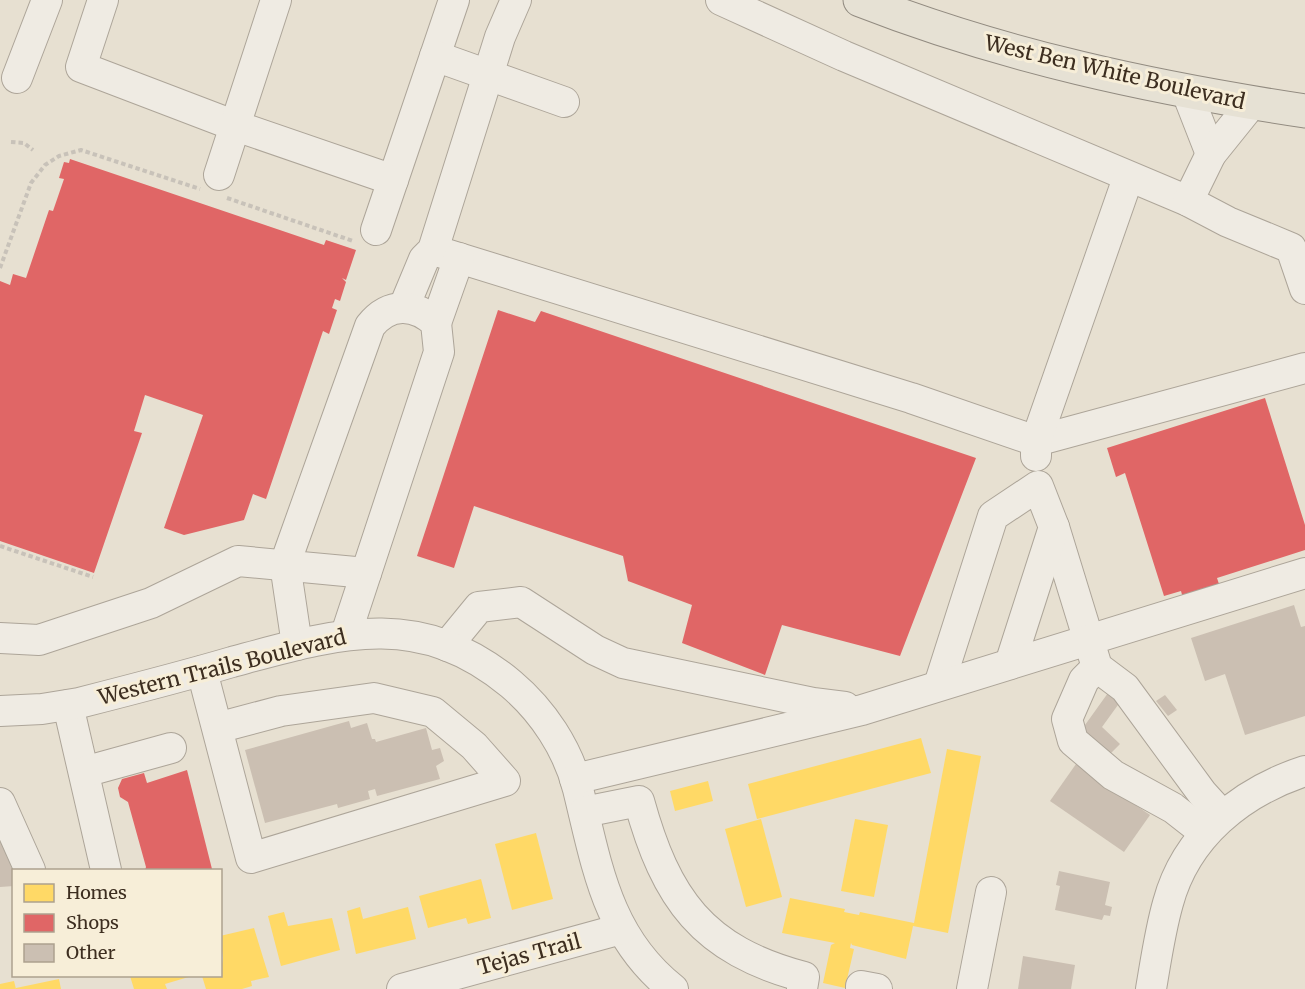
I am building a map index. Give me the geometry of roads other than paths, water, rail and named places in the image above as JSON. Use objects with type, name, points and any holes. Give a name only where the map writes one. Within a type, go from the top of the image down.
[{"type":"main road","name":"West Ben White Boulevard","points":[[860,0],[1015,53],[1252,104],[1305,111]]},
{"type":"street","points":[[17,78],[46,0]]},
{"type":"street","points":[[103,0],[81,67],[233,125],[393,180]]},
{"type":"street","points":[[216,188],[233,125],[276,0]]},
{"type":"street","points":[[369,237],[393,180],[454,0]]},
{"type":"street","points":[[500,37],[503,0]]},
{"type":"street","points":[[346,633],[439,352],[436,323],[446,254],[488,75],[500,37],[516,0]]},
{"type":"street","points":[[721,0],[844,56],[1128,178],[1188,201],[1228,222],[1298,251],[1305,289]]},
{"type":"street","points":[[435,56],[564,102]]},
{"type":"street","points":[[1186,90],[1211,154]]},
{"type":"street","points":[[1188,201],[1211,154],[1252,104]]},
{"type":"street","points":[[1128,178],[1036,441],[1038,486],[1054,527],[1093,653],[1125,688],[1202,793],[1214,824]]},
{"type":"street","points":[[404,307],[423,259],[446,254],[910,398],[1036,441],[1305,368]]},
{"type":"street","points":[[297,645],[285,564],[370,326],[386,310],[404,307],[425,312],[436,323]]},
{"type":"street","points":[[939,686],[993,516],[1038,486]]},
{"type":"street","points":[[1010,664],[1054,527]]},
{"type":"street","points":[[0,638],[39,640],[151,603],[238,561],[366,573]]},
{"type":"street","points":[[575,779],[862,710],[1010,664],[1093,653],[1305,573]]},
{"type":"street","points":[[447,646],[479,607],[521,602],[596,650],[624,663],[813,703],[862,710]]},
{"type":"street","name":"Western Trails Boulevard","points":[[0,711],[69,705],[346,633],[407,635],[447,646],[484,664],[531,703],[554,733],[575,779],[603,890],[621,929],[650,968],[673,989]]},
{"type":"street","points":[[1093,653],[1067,720],[1073,741],[1113,775],[1173,808],[1214,824]]},
{"type":"street","points":[[202,671],[251,858],[505,781],[474,746],[433,712],[374,698],[281,711],[217,728]]},
{"type":"street","points":[[69,705],[106,869]]},
{"type":"street","points":[[84,772],[171,748]]},
{"type":"street","points":[[1151,989],[1168,902],[1177,878],[1214,824],[1259,789],[1305,771]]},
{"type":"street","points":[[584,812],[639,801],[651,844],[682,905],[712,936],[765,967],[804,977],[802,989]]},
{"type":"street","points":[[0,803],[30,869]]},
{"type":"street","points":[[972,989],[991,892]]},
{"type":"street","name":"Tejas Trail","points":[[402,989],[621,929]]},
{"type":"street","points":[[861,989],[861,986],[877,989]]}]
